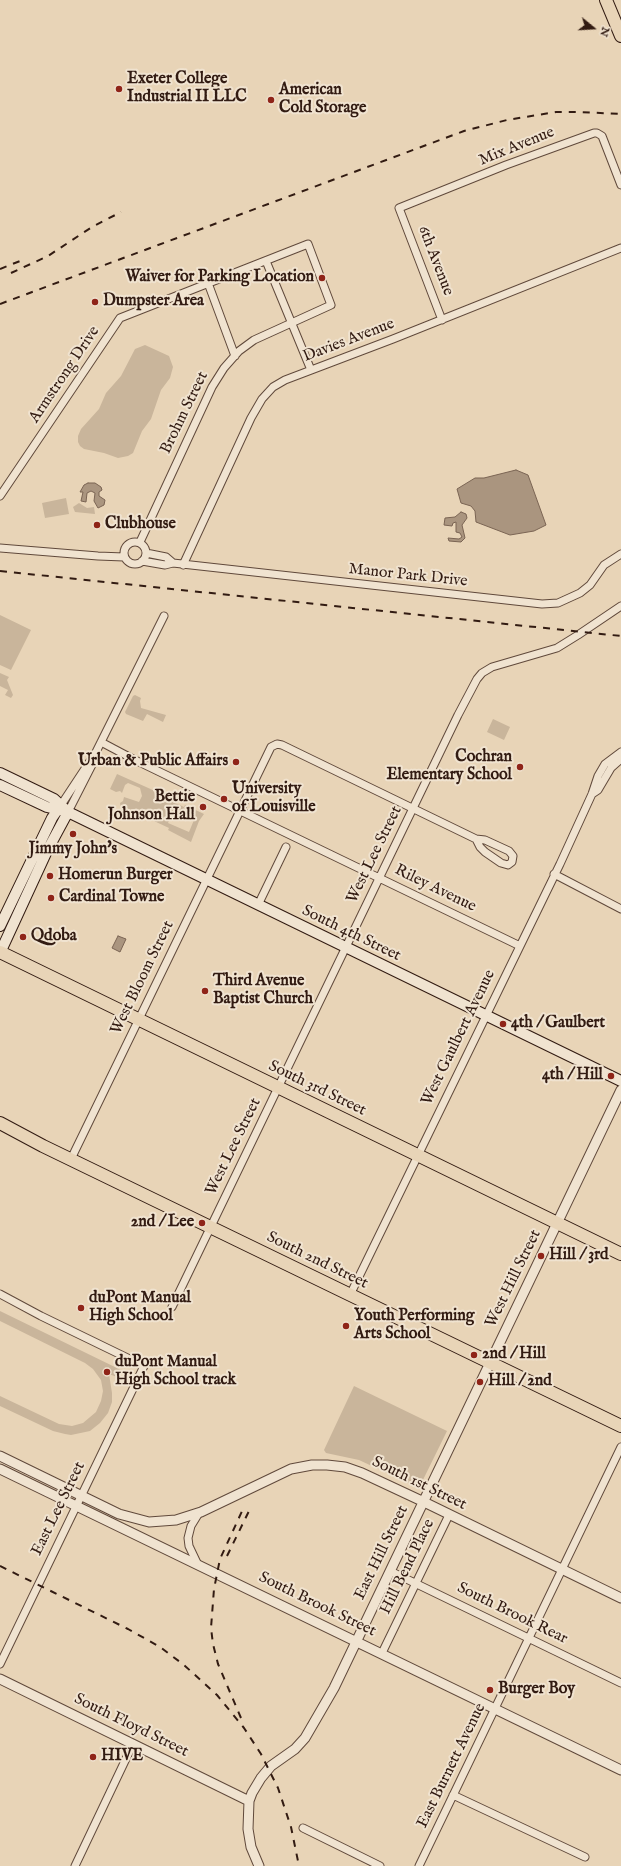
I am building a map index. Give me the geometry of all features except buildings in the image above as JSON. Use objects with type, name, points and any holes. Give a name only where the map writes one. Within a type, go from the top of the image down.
[{"type":"main road","points":[[606,0],[621,36]]},
{"type":"main road","name":"South 4th Street","points":[[0,773],[54,799],[62,809]]},
{"type":"main road","name":"South 4th Street","points":[[0,785],[47,808],[62,809],[258,906],[621,1081]]},
{"type":"main road","points":[[0,926],[62,809]]},
{"type":"main road","points":[[0,953],[47,851],[62,809]]},
{"type":"main road","name":"South 3rd Street","points":[[0,953],[558,1222],[621,1254]]},
{"type":"main road","name":"South 2nd Street","points":[[0,1123],[210,1227],[621,1426]]},
{"type":"street","name":"Mix Avenue","points":[[401,213],[399,208],[520,160],[594,133],[602,136],[621,185]]},
{"type":"street","name":"6th Avenue","points":[[401,213],[442,320]]},
{"type":"street","name":"Armstrong Drive","points":[[0,496],[120,318],[308,244],[331,305]]},
{"type":"street","name":"Davies Avenue","points":[[183,565],[251,418],[262,399],[273,387],[284,380],[442,320],[621,248]]},
{"type":"street","points":[[266,261],[311,370]]},
{"type":"street","points":[[208,283],[235,356]]},
{"type":"street","name":"Brohm Street","points":[[140,542],[212,386],[235,356],[254,340],[331,305]]},
{"type":"street","points":[[124,557],[127,544],[131,542],[140,542],[146,553],[142,561]]},
{"type":"street","name":"Manor Park Drive","points":[[0,548],[124,557],[130,563],[134,564],[142,561],[165,565],[173,564],[542,604],[558,603],[580,593],[590,585],[604,565],[621,554]]},
{"type":"street","name":"Manor Park Drive","points":[[146,553],[166,556],[173,564]]},
{"type":"street","name":"West Lee Street","points":[[172,1307],[379,877],[458,715],[479,676],[492,668],[556,648],[621,606]]},
{"type":"street","points":[[62,809],[96,752],[164,616]]},
{"type":"street","name":"Riley Avenue","points":[[101,742],[135,760],[520,946]]},
{"type":"street","name":"West Bloom Street","points":[[71,1159],[267,752],[274,745],[282,745],[413,808]]},
{"type":"street","points":[[62,809],[93,763],[96,752]]},
{"type":"street","name":"West Gaulbert Avenue","points":[[350,1295],[520,946],[592,794],[593,788],[602,769],[612,757],[621,752]]},
{"type":"street","name":"West Gaulbert Avenue","points":[[592,794],[598,790],[611,768],[621,760]]},
{"type":"street","points":[[413,808],[476,839],[485,840],[509,851],[513,856],[512,862],[508,865],[495,859],[480,847],[476,839]]},
{"type":"street","points":[[258,906],[286,847]]},
{"type":"street","points":[[554,874],[621,909]]},
{"type":"street","name":"West Hill Street","points":[[424,1502],[621,1090]]},
{"type":"street","name":"East Lee Street","points":[[0,1294],[41,1316],[144,1366],[0,1664]]},
{"type":"street","name":"East Burnett Avenue","points":[[419,1866],[621,1447]]},
{"type":"street","points":[[0,1456],[81,1496]]},
{"type":"street","name":"South 1st Street","points":[[81,1496],[119,1514],[140,1521],[159,1522],[176,1520],[198,1513],[283,1472],[312,1465],[335,1465],[355,1470],[424,1502],[621,1598]]},
{"type":"street","name":"South Brook Street","points":[[0,1469],[621,1770]]},
{"type":"street","name":"East Hill Street","points":[[259,1866],[248,1837],[249,1800],[261,1778],[271,1766],[301,1743],[313,1727],[424,1502]]},
{"type":"street","points":[[198,1513],[191,1526],[188,1538],[189,1546],[198,1565]]},
{"type":"street","name":"Hill Bend Place","points":[[382,1653],[449,1515]]},
{"type":"street","name":"South Brook Rear","points":[[390,1571],[621,1683]]},
{"type":"street","name":"South Floyd Street","points":[[0,1680],[249,1800]]},
{"type":"street","points":[[75,1866],[134,1744]]},
{"type":"street","points":[[453,1795],[585,1857]]},
{"type":"street","points":[[303,1828],[380,1866]]},
{"type":"shaded area","points":[[145,345],[169,356],[173,367],[170,378],[161,390],[151,419],[142,431],[133,453],[128,456],[118,458],[104,453],[84,449],[78,442],[78,436],[81,429],[99,409],[106,393],[121,376],[135,349]]},
{"type":"shaded area","points":[[516,470],[528,475],[546,525],[534,531],[510,535],[476,522],[475,511],[471,506],[461,503],[457,489],[475,478],[484,478]]},
{"type":"shaded area","points":[[88,483],[95,483],[101,487],[102,490],[99,492],[99,496],[105,500],[104,505],[98,508],[94,501],[95,493],[91,491],[87,493],[86,502],[81,501],[83,492],[80,492],[84,485]]},
{"type":"shaded area","points":[[66,498],[69,514],[45,518],[42,503]]},
{"type":"shaded area","points":[[79,503],[87,508],[94,507],[95,514],[75,512],[73,507]]},
{"type":"shaded area","points":[[461,512],[466,514],[467,518],[462,525],[465,538],[461,542],[449,541],[448,538],[459,539],[462,537],[460,533],[456,532],[456,522],[453,523],[452,526],[444,525],[445,518],[455,517]]},
{"type":"shaded area","points":[[0,615],[31,630],[11,670],[0,665]]},
{"type":"shaded area","points":[[0,673],[9,677],[7,680],[13,695],[11,698],[5,695],[8,690],[0,686]]},
{"type":"shaded area","points":[[135,695],[141,698],[141,708],[166,715],[163,722],[147,714],[143,721],[126,714],[125,712],[133,696]]},
{"type":"shaded area","points":[[493,719],[510,727],[504,740],[487,732]]},
{"type":"shaded area","points":[[117,774],[155,791],[154,793],[184,807],[185,805],[204,814],[199,821],[191,842],[168,830],[169,828],[139,814],[137,815],[127,808],[121,808],[120,803],[123,801],[124,797],[139,802],[142,796],[140,788],[128,783],[125,785],[122,793],[120,791],[116,792],[110,789]],"holes":[[[173,811],[194,820],[189,832],[168,823]]]},
{"type":"shaded area","points":[[118,936],[126,939],[120,952],[112,948]]},
{"type":"shaded area","name":"duPont Manual High School track","points":[[0,1311],[121,1370],[117,1377],[109,1374],[112,1402],[108,1413],[100,1423],[90,1431],[71,1435],[65,1434],[53,1431],[0,1406],[0,1396],[59,1424],[72,1426],[83,1423],[96,1412],[101,1401],[103,1391],[101,1380],[93,1369],[85,1363],[0,1321]]},
{"type":"shaded area","points":[[354,1386],[447,1431],[419,1488],[359,1460],[326,1453],[324,1450]]},
{"type":"railway","points":[[0,304],[464,131],[507,120],[556,112],[621,114]]},
{"type":"railway","points":[[11,273],[48,256],[92,227],[121,212]]},
{"type":"railway","points":[[0,269],[25,259]]},
{"type":"railway","points":[[0,571],[621,636]]},
{"type":"railway","points":[[241,1718],[218,1664],[211,1628],[214,1589],[220,1559],[243,1509]]},
{"type":"railway","points":[[227,1556],[249,1511]]},
{"type":"railway","points":[[0,1566],[128,1629],[160,1647],[184,1665],[217,1695],[244,1728],[261,1754],[278,1788],[291,1827],[299,1866]]},
{"type":"place","name":"Exeter College Industrial II LLC","points":[[119,89]]},
{"type":"place","name":"American Cold Storage","points":[[271,100]]},
{"type":"place","name":"Waiver for Parking Location","points":[[322,278]]},
{"type":"place","name":"Dumpster Area","points":[[95,302]]},
{"type":"place","name":"Clubhouse","points":[[97,525]]},
{"type":"place","name":"Urban & Public Affairs","points":[[236,762]]},
{"type":"place","name":"Cochran Elementary School","points":[[520,767]]},
{"type":"place","name":"University of Louisville","points":[[224,799]]},
{"type":"place","name":"Bettie Johnson Hall","points":[[203,807]]},
{"type":"place","name":"Jimmy John's","points":[[73,834]]},
{"type":"place","name":"Homerun Burger","points":[[50,876]]},
{"type":"place","name":"Cardinal Towne","points":[[51,898]]},
{"type":"place","name":"Qdoba","points":[[23,937]]},
{"type":"place","name":"Third Avenue Baptist Church","points":[[205,991]]},
{"type":"place","name":"4th / Gaulbert","points":[[503,1024]]},
{"type":"place","name":"4th / Hill","points":[[611,1076]]},
{"type":"place","name":"2nd / Lee","points":[[202,1223]]},
{"type":"place","name":"Hill / 3rd","points":[[541,1256]]},
{"type":"place","name":"duPont Manual High School","points":[[81,1308]]},
{"type":"place","name":"Youth Performing Arts School","points":[[346,1326]]},
{"type":"place","name":"2nd / Hill","points":[[474,1355]]},
{"type":"place","name":"duPont Manual High School track","points":[[107,1372]]},
{"type":"place","name":"Hill / 2nd","points":[[480,1382]]},
{"type":"place","name":"Burger Boy","points":[[490,1690]]},
{"type":"place","name":"HIVE","points":[[93,1757]]}]
